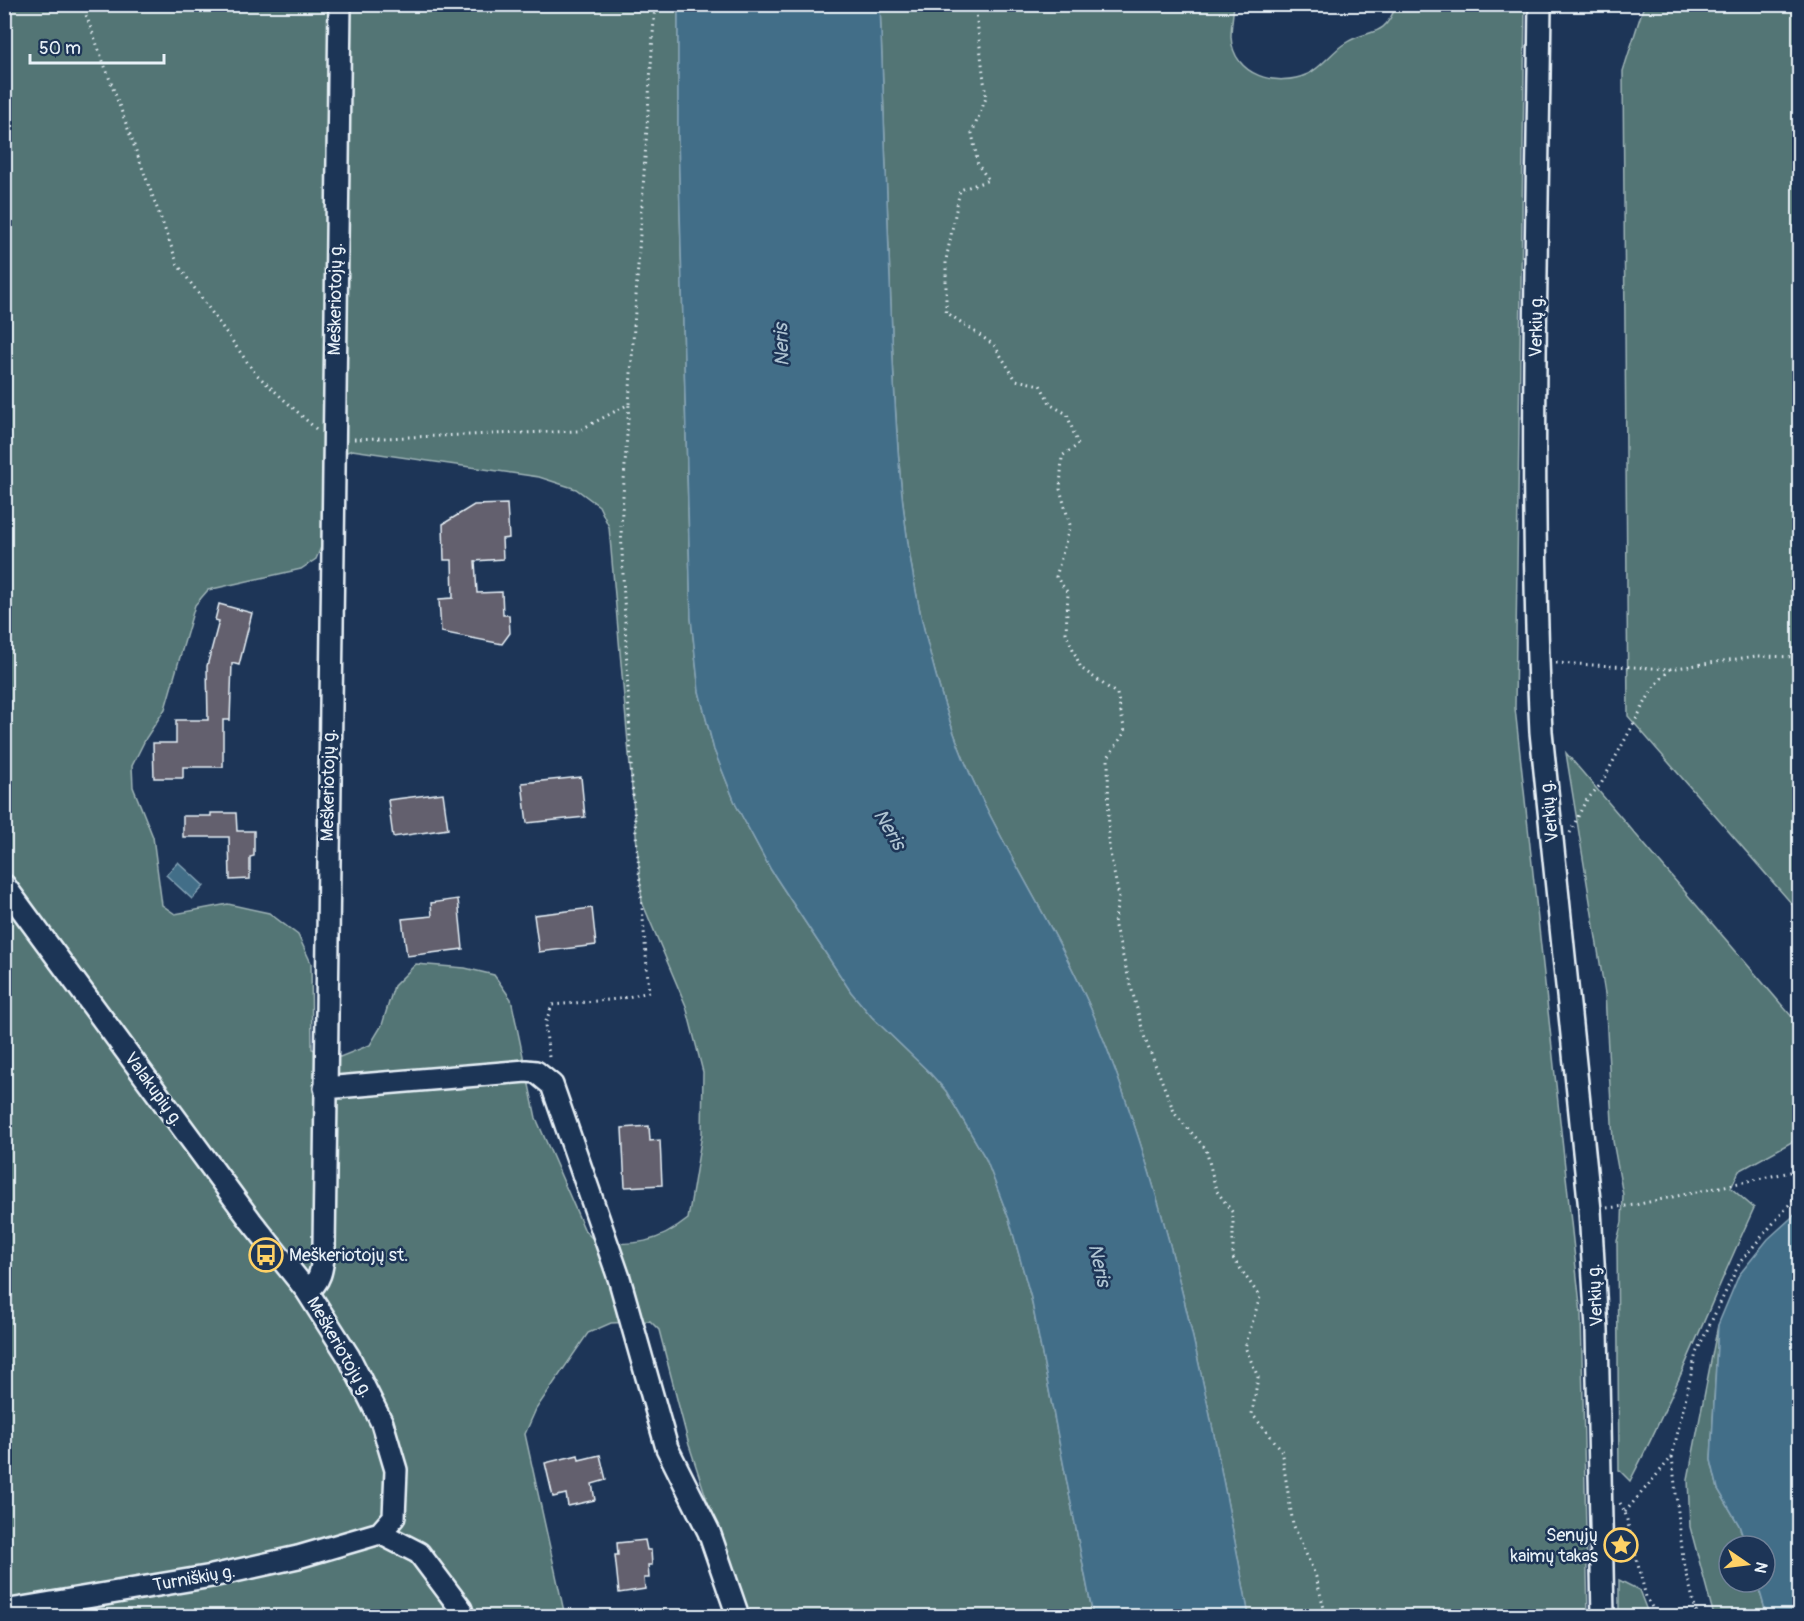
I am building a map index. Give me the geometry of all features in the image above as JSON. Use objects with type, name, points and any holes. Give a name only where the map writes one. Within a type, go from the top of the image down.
[{"type":"street","name":"Meškeriotojų g.","points":[[340,4],[324,1249],[321,1275],[315,1286],[307,1291],[368,1394],[382,1423],[396,1470],[394,1517],[380,1533]]},
{"type":"street","name":"Verkių g.","points":[[1540,4],[1535,415],[1538,662],[1541,732],[1551,838],[1590,1210],[1597,1330],[1603,1617]]},
{"type":"street","name":"Valakupių g.","points":[[4,885],[244,1212],[307,1291]]},
{"type":"street","points":[[325,1088],[526,1071],[537,1072],[552,1085],[619,1278],[667,1448],[709,1532],[738,1617]]},
{"type":"street","points":[[380,1533],[419,1552],[464,1617]]},
{"type":"street","name":"Turniškių g.","points":[[4,1611],[212,1576],[298,1557],[380,1533]]},
{"type":"path","points":[[82,4],[178,265],[255,373],[333,445],[344,440],[578,431],[629,404]]},
{"type":"path","points":[[552,1085],[545,1024],[552,1005],[619,999],[649,992],[632,785],[621,527],[655,4]]},
{"type":"path","points":[[975,4],[986,98],[972,133],[978,165],[989,180],[960,190],[946,260],[946,312],[994,345],[1016,380],[1040,385],[1051,405],[1068,414],[1078,445],[1062,456],[1060,489],[1070,525],[1056,577],[1068,593],[1066,633],[1081,668],[1117,694],[1125,732],[1108,757],[1109,848],[1119,897],[1114,923],[1145,1039],[1176,1114],[1206,1149],[1216,1190],[1233,1213],[1233,1258],[1260,1297],[1245,1347],[1258,1377],[1252,1414],[1281,1449],[1293,1524],[1316,1577],[1326,1617]]},
{"type":"path","points":[[1538,662],[1670,669],[1756,657],[1800,657]]},
{"type":"path","points":[[1551,838],[1568,834],[1574,829],[1585,802],[1601,784],[1653,687],[1670,669]]},
{"type":"path","points":[[1590,1210],[1635,1205],[1800,1170]]},
{"type":"path","points":[[1697,1617],[1683,1558],[1672,1457],[1696,1353],[1740,1262],[1800,1192]]},
{"type":"path","points":[[1625,1512],[1672,1457]]},
{"type":"path","points":[[1601,1498],[1615,1500],[1625,1512],[1646,1597],[1657,1617]]},
{"type":"green space","points":[[415,4],[448,13],[468,4],[678,5],[678,136],[691,618],[699,691],[714,750],[736,805],[771,870],[851,992],[872,1017],[946,1091],[986,1159],[1009,1219],[1031,1298],[1093,1616],[745,1616],[689,1445],[659,1330],[650,1321],[611,1323],[588,1333],[536,1409],[525,1434],[565,1616],[5,1616],[5,5]],"holes":[[[352,450],[539,477],[576,489],[599,506],[609,527],[642,902],[686,1006],[703,1072],[702,1134],[688,1219],[666,1234],[634,1243],[597,1243],[585,1231],[536,1118],[511,999],[494,975],[465,968],[416,964],[394,986],[382,1025],[370,1045],[340,1057],[312,1049],[311,963],[298,935],[269,913],[228,904],[175,914],[162,905],[153,837],[133,787],[132,766],[146,738],[165,709],[195,605],[208,590],[301,569],[316,559],[321,547],[324,461]]]},
{"type":"green space","points":[[880,5],[1234,5],[1231,37],[1240,61],[1248,70],[1259,75],[1283,80],[1308,74],[1344,44],[1381,29],[1396,5],[1525,5],[1515,708],[1581,1314],[1588,1616],[1249,1616],[1220,1464],[1187,1312],[1168,1237],[1122,1088],[1081,987],[992,819],[963,759],[940,691],[921,614],[912,571],[897,440]]},
{"type":"green space","points":[[1644,5],[1799,5],[1799,912],[1628,716],[1623,71]]},
{"type":"green space","points":[[1566,753],[1799,1025],[1799,1138],[1739,1171],[1731,1188],[1754,1208],[1678,1380],[1630,1481],[1619,1470],[1617,1241],[1622,1222],[1623,1195],[1613,1141],[1605,994]]},
{"type":"green space","points":[[1718,1325],[1711,1460],[1718,1489],[1742,1534],[1717,1534],[1717,1594],[1761,1594],[1767,1616],[1714,1616],[1690,1527],[1688,1479]]},
{"type":"green space","points":[[1619,1580],[1639,1590],[1649,1616],[1619,1616]]},
{"type":"water","name":"Neris","points":[[678,5],[880,5],[897,440],[912,571],[921,614],[940,691],[963,759],[992,819],[1081,987],[1122,1088],[1168,1237],[1187,1312],[1220,1464],[1249,1616],[1093,1616],[1031,1298],[1009,1219],[986,1159],[946,1091],[872,1017],[851,992],[771,870],[736,805],[714,750],[699,691],[691,618],[678,136]]},
{"type":"water","points":[[178,862],[204,886],[192,899],[166,875]]},
{"type":"water","points":[[1799,1211],[1799,1616],[1767,1616],[1761,1594],[1777,1594],[1777,1534],[1742,1534],[1718,1489],[1711,1460],[1718,1325],[1739,1275],[1768,1239]]},
{"type":"building","points":[[507,504],[509,538],[502,539],[503,559],[475,561],[477,593],[502,592],[503,615],[509,615],[510,633],[502,644],[441,632],[439,599],[453,598],[452,560],[444,560],[443,524],[474,505]]},
{"type":"building","points":[[219,604],[252,613],[239,665],[232,663],[230,720],[223,720],[223,767],[183,767],[183,778],[154,778],[153,743],[176,743],[176,720],[208,720],[207,666],[219,621],[215,620]]},
{"type":"building","points":[[581,777],[585,817],[527,823],[522,783]]},
{"type":"building","points":[[443,793],[448,829],[393,837],[388,800]]},
{"type":"building","points":[[211,813],[236,813],[237,831],[254,831],[254,856],[250,857],[250,879],[230,880],[229,837],[183,837],[183,816],[211,816]]},
{"type":"building","points":[[458,899],[463,949],[407,956],[402,919],[432,916],[431,903]]},
{"type":"building","points":[[592,908],[596,945],[539,952],[534,915]]},
{"type":"building","points":[[649,1126],[650,1141],[660,1140],[662,1185],[625,1187],[622,1128]]},
{"type":"building","points":[[578,1455],[579,1460],[600,1455],[606,1480],[592,1484],[595,1500],[568,1506],[566,1494],[553,1497],[545,1463]]},
{"type":"building","points":[[645,1540],[647,1550],[651,1550],[652,1565],[648,1565],[649,1578],[644,1578],[645,1589],[619,1593],[615,1555],[618,1555],[617,1543]]},
{"type":"place","name":"Meškeriotojų st.","points":[[266,1255]]},
{"type":"place","name":"Senųjų kaimų takas","points":[[1621,1545]]}]
